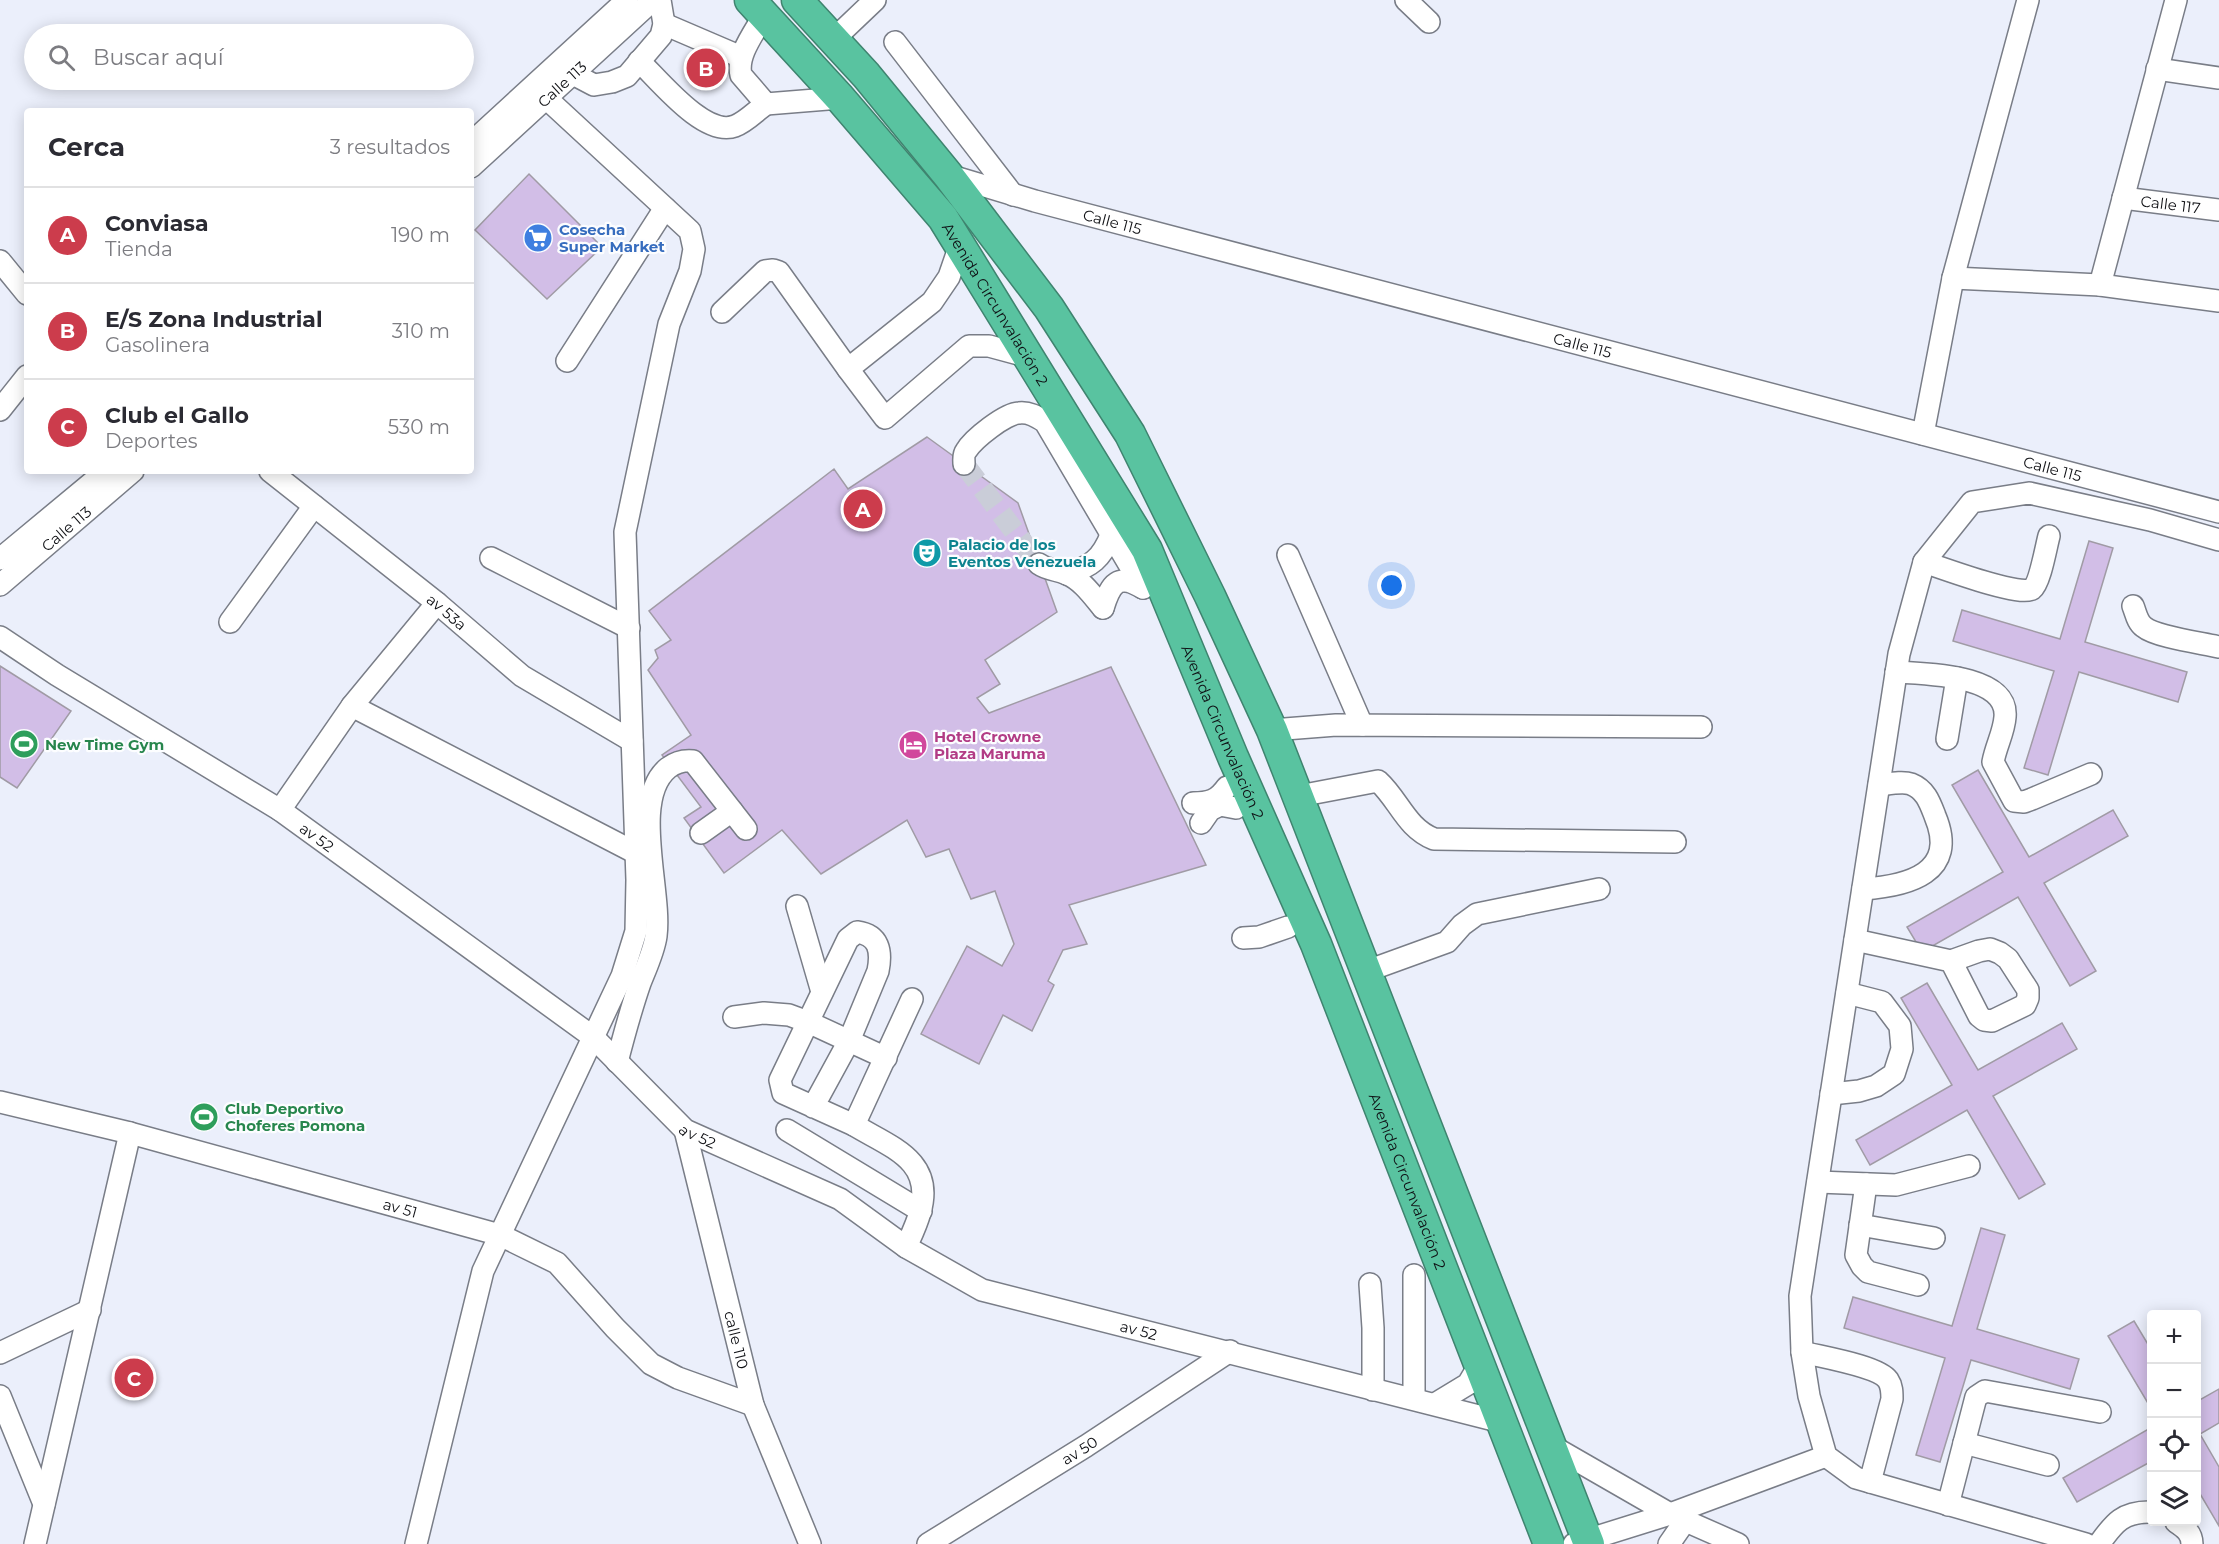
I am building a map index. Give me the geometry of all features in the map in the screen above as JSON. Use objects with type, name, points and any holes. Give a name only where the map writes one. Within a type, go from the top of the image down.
[{"type":"highway","name":"Avenida Circunvalación 2","points":[[797,0],[866,75],[948,174],[1049,308],[1130,434],[1210,596],[1272,730],[1299,796],[1550,1445],[1583,1542]]},
{"type":"highway","name":"Avenida Circunvalación 2","points":[[757,8],[840,98],[943,218],[1147,550],[1233,757],[1316,944],[1550,1544]]},
{"type":"street","name":"Calle 113","points":[[474,140],[627,0]]},
{"type":"street","name":"Calle 113","points":[[474,164],[653,0]]},
{"type":"street","points":[[573,74],[594,85],[612,82],[627,76],[661,36],[664,24],[660,0]]},
{"type":"street","points":[[834,39],[875,0]]},
{"type":"street","points":[[1406,0],[1429,22]]},
{"type":"street","points":[[1923,434],[1953,278],[2028,0]]},
{"type":"street","points":[[2100,285],[2175,0]]},
{"type":"street","points":[[757,8],[741,57],[740,69],[741,75],[765,104]]},
{"type":"street","points":[[664,24],[741,57]]},
{"type":"street","points":[[895,42],[1013,195]]},
{"type":"street","points":[[639,61],[695,115],[718,127],[734,126],[765,104],[840,98]]},
{"type":"street","points":[[2157,69],[2219,78]]},
{"type":"street","points":[[416,1544],[483,1271],[622,976],[636,931],[636,853],[626,532],[669,324],[690,272],[694,249],[690,231],[546,98]]},
{"type":"street","name":"Calle 115","points":[[948,174],[1013,195],[2219,512]]},
{"type":"street","name":"Calle 117","points":[[2123,198],[2219,210]]},
{"type":"street","points":[[567,362],[665,208]]},
{"type":"street","points":[[848,369],[932,302],[949,277],[960,245]]},
{"type":"street","points":[[0,261],[24,290]]},
{"type":"street","points":[[722,312],[765,271],[779,272],[885,418],[969,346],[989,346],[1030,357]]},
{"type":"street","points":[[1953,278],[2100,285],[2219,301]]},
{"type":"street","points":[[0,410],[24,380]]},
{"type":"street","points":[[964,464],[964,454],[969,446],[1003,418],[1016,412],[1032,414],[1044,422],[1143,588],[1131,581],[1119,582],[1108,590],[1103,608],[1083,585],[1067,574],[1048,570],[1039,564]]},
{"type":"street","name":"Calle 113","points":[[0,559],[102,474]]},
{"type":"street","name":"Calle 113","points":[[0,585],[130,474]]},
{"type":"street","name":"av 53a","points":[[274,474],[437,603],[522,676],[632,741]]},
{"type":"street","points":[[2086,1544],[1856,1478],[1826,1456],[1809,1396],[1802,1352],[1800,1296],[1896,672],[1924,562],[1972,502],[2029,493],[2150,520],[2219,540]]},
{"type":"street","points":[[230,622],[314,506]]},
{"type":"street","points":[[1067,574],[1083,570],[1096,562],[1106,549],[1111,535]]},
{"type":"street","points":[[1924,562],[2003,587],[2020,591],[2031,590],[2036,584],[2049,536]]},
{"type":"street","points":[[1288,555],[1362,725]]},
{"type":"street","points":[[491,558],[629,628]]},
{"type":"street","points":[[280,810],[352,706],[437,603]]},
{"type":"street","points":[[2133,606],[2144,628],[2219,647]]},
{"type":"street","name":"av 52","points":[[0,637],[57,675],[280,810],[593,1037],[685,1130],[840,1199],[906,1247],[982,1290],[1502,1422]]},
{"type":"street","points":[[1896,672],[1957,678],[1979,684],[1994,692],[2003,702],[2006,715],[1993,762],[2014,801],[2024,802],[2091,774]]},
{"type":"street","points":[[1947,739],[1957,678]]},
{"type":"street","points":[[352,706],[636,853]]},
{"type":"street","points":[[1272,730],[1362,725],[1701,728]]},
{"type":"street","points":[[617,1062],[627,1021],[656,937],[657,919],[649,812],[651,792],[658,778],[684,760],[693,761],[746,829]]},
{"type":"street","points":[[1299,796],[1378,781],[1411,825],[1423,835],[1434,840],[1675,842]]},
{"type":"street","points":[[1863,890],[1903,884],[1930,870],[1941,855],[1943,839],[1926,794],[1910,783],[1879,785]]},
{"type":"street","points":[[1193,803],[1208,803],[1218,798],[1227,787]]},
{"type":"street","points":[[1201,823],[1210,810],[1220,805],[1236,808]]},
{"type":"street","points":[[702,833],[732,811]]},
{"type":"street","points":[[1367,971],[1447,942],[1462,925],[1477,914],[1599,889]]},
{"type":"street","points":[[797,906],[822,992]]},
{"type":"street","points":[[1243,938],[1259,937],[1288,927]]},
{"type":"street","points":[[813,1107],[849,1041],[878,971],[880,960],[878,949],[875,940],[868,933],[857,932],[848,939],[781,1075],[780,1086],[783,1093],[813,1107],[854,1125],[904,1154],[916,1166],[922,1183],[921,1211],[906,1247]]},
{"type":"street","points":[[1855,940],[1951,961]]},
{"type":"street","points":[[1831,1094],[1860,1091],[1876,1086],[1894,1074],[1902,1049],[1900,1026],[1882,1002],[1847,993]]},
{"type":"street","points":[[854,1125],[912,999]]},
{"type":"street","points":[[734,1017],[764,1013],[789,1015],[886,1058]]},
{"type":"street","name":"av 51","points":[[0,1102],[130,1133],[500,1235],[557,1263],[615,1328],[651,1364],[753,1406]]},
{"type":"street","name":"calle 110","points":[[685,1130],[753,1406],[810,1544]]},
{"type":"street","points":[[787,1130],[921,1211]]},
{"type":"street","points":[[35,1544],[130,1133]]},
{"type":"street","points":[[1818,1182],[1896,1185],[1969,1166]]},
{"type":"street","points":[[1866,1184],[1856,1255],[1868,1272],[1918,1285]]},
{"type":"street","points":[[1860,1225],[1934,1238]]},
{"type":"street","points":[[1414,1275],[1414,1399]]},
{"type":"street","points":[[1370,1284],[1373,1390]]},
{"type":"street","points":[[0,1353],[90,1310]]},
{"type":"street","name":"av 50","points":[[928,1544],[1086,1446],[1230,1352]]},
{"type":"street","points":[[1802,1352],[1869,1368],[1887,1378],[1892,1387],[1892,1399],[1870,1482]]},
{"type":"street","points":[[1435,1404],[1468,1384],[1480,1364]]},
{"type":"street","points":[[1948,1504],[1976,1396],[1985,1390],[2100,1412]]},
{"type":"street","points":[[0,1396],[45,1504]]},
{"type":"street","points":[[1964,1443],[2048,1465]]},
{"type":"street","points":[[1550,1445],[1678,1517],[1738,1544]]},
{"type":"street","points":[[1583,1542],[1678,1517],[1826,1456]]},
{"type":"street","points":[[2099,1544],[2113,1523],[2139,1512],[2147,1512]]},
{"type":"street","points":[[1670,1544],[1678,1517]]},
{"type":"street","points":[[2183,1526],[2192,1537],[2192,1544]]},
{"type":"building","name":"Cosecha Super Market","points":[[529,174],[602,247],[547,299],[475,230]]},
{"type":"building","name":"Hotel Crowne Plaza Maruma","points":[[927,437],[1018,503],[1057,612],[985,660],[1000,684],[977,698],[989,713],[1111,667],[1206,865],[1069,905],[1087,944],[1063,950],[1048,981],[1054,985],[1032,1031],[1003,1015],[979,1064],[921,1034],[967,946],[1002,966],[1014,944],[995,891],[971,899],[949,849],[926,857],[907,820],[821,874],[782,830],[724,873],[684,818],[701,807],[662,755],[691,735],[648,670],[658,658],[655,650],[671,640],[649,611],[834,469],[848,489]]},
{"type":"building","points":[[2089,541],[2113,548],[2085,642],[2187,672],[2178,702],[2079,672],[2048,775],[2024,768],[2054,671],[1953,641],[1962,610],[2060,639]]},
{"type":"building","name":"New Time Gym","points":[[0,666],[71,711],[17,788],[0,777]]},
{"type":"building","points":[[1978,770],[2029,857],[2113,810],[2128,836],[2044,883],[2096,971],[2070,986],[2018,897],[1922,952],[1907,927],[2003,872],[1952,785]]},
{"type":"building","points":[[1927,983],[1978,1070],[2062,1023],[2077,1049],[1993,1096],[2045,1184],[2019,1199],[1967,1110],[1870,1165],[1856,1140],[1952,1085],[1901,998]]},
{"type":"building","points":[[1981,1228],[2005,1235],[1977,1329],[2079,1359],[2070,1389],[1971,1360],[1940,1462],[1916,1455],[1945,1358],[1844,1328],[1853,1297],[1952,1326]]},
{"type":"building","points":[[2134,1321],[2147,1343],[2147,1402],[2108,1336]]},
{"type":"building","points":[[2219,1389],[2219,1423],[2201,1433],[2201,1418],[2201,1399]]},
{"type":"building","points":[[2147,1430],[2147,1464],[2077,1502],[2063,1478]]},
{"type":"building","points":[[2201,1436],[2219,1467],[2219,1526],[2201,1495]]},
{"type":"tunnel","points":[[964,464],[1039,564]]},
{"type":"place","name":"E/S Zona Industrial","points":[[706,68]]},
{"type":"place","name":"Cosecha Super Market","points":[[538,238]]},
{"type":"place","name":"Conviasa","points":[[863,509]]},
{"type":"place","name":"Palacio de los Eventos Venezuela","points":[[927,553]]},
{"type":"place","name":"New Time Gym","points":[[24,744]]},
{"type":"place","name":"Hotel Crowne Plaza Maruma","points":[[913,745]]},
{"type":"place","name":"Club Deportivo Choferes Pomona","points":[[204,1117]]},
{"type":"place","name":"Club el Gallo","points":[[134,1378]]}]
